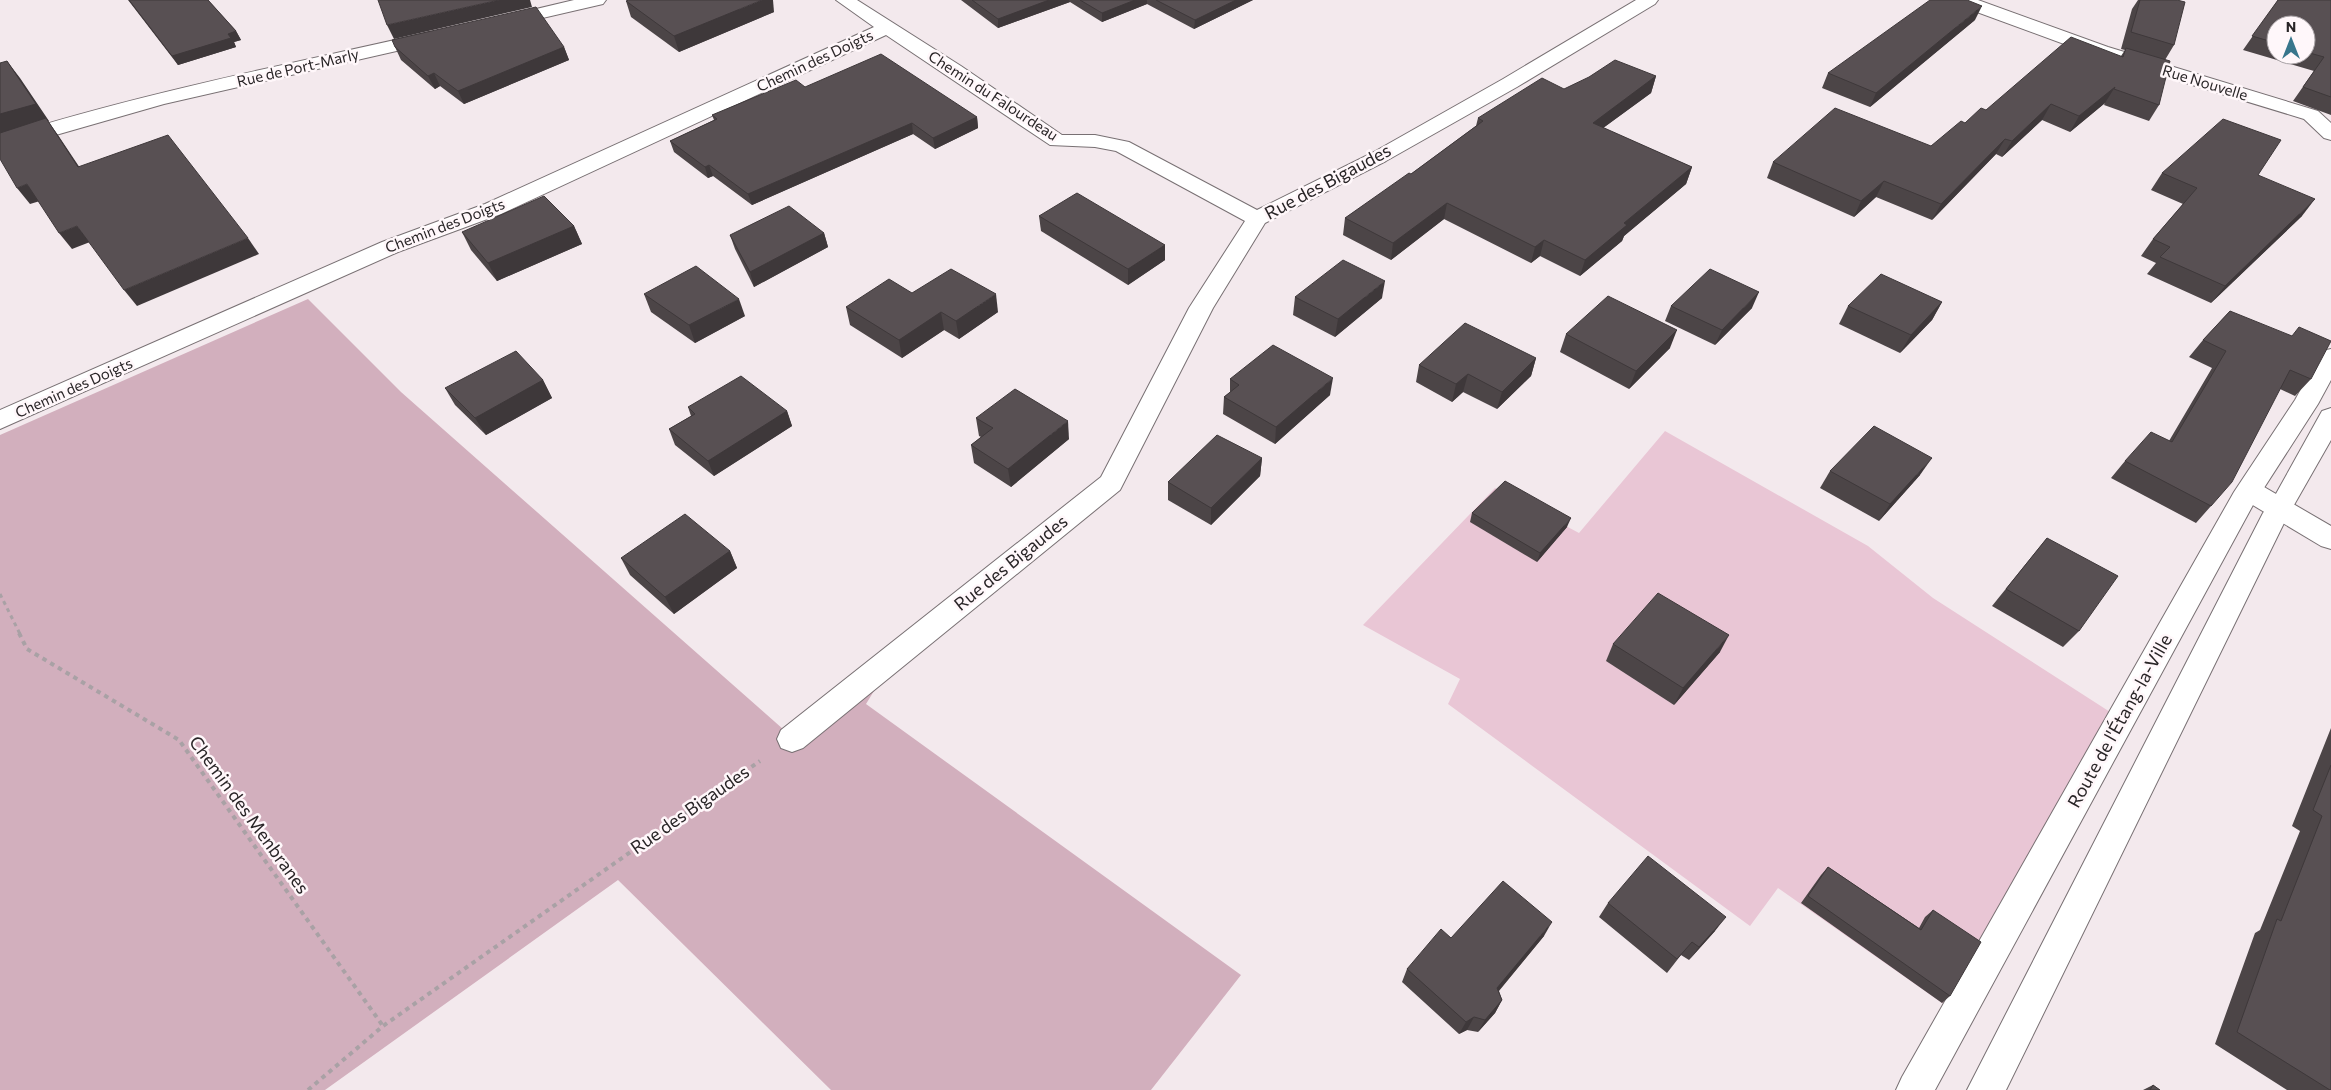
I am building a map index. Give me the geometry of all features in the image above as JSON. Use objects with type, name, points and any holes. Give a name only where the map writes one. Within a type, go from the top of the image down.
[{"type":"street","points":[[491,25],[597,0]]},
{"type":"street","name":"Chemin du Falourdeau","points":[[845,0],[1057,141],[1095,141],[1122,146],[1257,219]]},
{"type":"street","name":"Rue des Bigaudes","points":[[792,739],[1111,483],[1201,308],[1257,219],[1387,152],[1649,0]]},
{"type":"street","name":"Rue Nouvelle","points":[[1961,0],[2101,51],[2311,115],[2331,134]]},
{"type":"street","name":"Chemin des Doigts","points":[[0,420],[390,247],[494,209],[888,27]]},
{"type":"street","name":"Rue de Port-Marly","points":[[0,145],[78,120],[139,104],[452,34]]},
{"type":"street","name":"Route de l'Étang-la-Ville","points":[[1915,1090],[2243,499],[2306,404],[2331,357]]},
{"type":"street","points":[[1986,1090],[2276,513],[2281,508],[2331,417]]},
{"type":"street","points":[[2250,491],[2331,539]]},
{"type":"path","name":"Chemin des Menbranes","points":[[0,594],[27,649],[179,740],[383,1026]]},
{"type":"path","name":"Rue des Bigaudes","points":[[308,1090],[383,1026],[792,739]]},
{"type":"shaded area","points":[[308,299],[401,392],[792,737],[888,668],[866,704],[1241,975],[1151,1090],[831,1090],[618,880],[325,1090],[0,1090],[0,435]]},
{"type":"shaded area","points":[[1665,431],[1868,546],[1933,598],[2121,719],[1952,1010],[1778,888],[1750,926],[1448,704],[1460,679],[1363,625],[1495,488],[1579,533]]},
{"type":"building","points":[[129,0],[208,0],[236,31],[228,34],[231,38],[172,56]]},
{"type":"building","points":[[378,0],[499,0],[387,25]]},
{"type":"building","points":[[762,0],[674,36],[626,1]]},
{"type":"building","points":[[972,0],[1049,0],[998,19]]},
{"type":"building","points":[[1080,0],[1135,0],[1102,13]]},
{"type":"building","points":[[1156,0],[1236,0],[1195,20]]},
{"type":"building","points":[[1930,0],[1967,0],[1982,6],[1876,93],[1828,73]]},
{"type":"building","points":[[2140,0],[2177,0],[2185,2],[2174,45],[2131,32]]},
{"type":"building","points":[[2278,0],[2331,0],[2331,97],[2303,87],[2324,57],[2316,55],[2316,15],[2267,15]]},
{"type":"building","points":[[536,7],[564,47],[458,91],[434,73],[428,76],[395,47],[392,40]]},
{"type":"building","points":[[2266,17],[2266,40],[2252,36]]},
{"type":"building","points":[[2071,37],[2123,57],[2126,48],[2170,61],[2159,105],[2114,89],[2115,87],[2079,116],[2051,104],[2012,141],[2005,139],[1941,204],[1884,181],[1861,201],[1773,162],[1835,108],[1931,146],[1961,121],[1965,123],[1981,108],[1986,110]]},
{"type":"building","points":[[881,54],[977,117],[933,138],[912,123],[748,194],[709,165],[705,167],[670,141],[717,119],[712,115],[796,80],[805,87]]},
{"type":"building","points":[[1615,60],[1656,76],[1593,123],[1692,167],[1624,223],[1627,225],[1585,260],[1544,240],[1535,247],[1447,203],[1393,243],[1345,218],[1409,173],[1411,174],[1483,121],[1478,118],[1542,78],[1564,89],[1589,77]]},
{"type":"building","points":[[7,61],[36,104],[0,114],[0,63]]},
{"type":"building","points":[[46,118],[78,167],[168,135],[248,238],[124,290],[77,226],[59,233],[27,184],[17,188],[0,159],[0,133]]},
{"type":"building","points":[[2223,119],[2281,140],[2258,175],[2315,199],[2225,286],[2160,257],[2170,247],[2153,239],[2197,188],[2162,173]]},
{"type":"building","points":[[1077,193],[1165,245],[1128,269],[1039,216]]},
{"type":"building","points":[[544,196],[574,226],[488,263],[462,232]]},
{"type":"building","points":[[789,206],[824,233],[750,272],[730,235]]},
{"type":"building","points":[[1343,260],[1385,281],[1338,319],[1295,297]]},
{"type":"building","points":[[696,266],[739,299],[689,325],[644,294]]},
{"type":"building","points":[[951,269],[996,294],[956,321],[941,312],[899,340],[846,307],[889,279],[912,293]]},
{"type":"building","points":[[1710,269],[1759,292],[1722,330],[1671,306]]},
{"type":"building","points":[[1881,274],[1942,302],[1911,335],[1848,306]]},
{"type":"building","points":[[1608,296],[1677,330],[1636,371],[1566,334]]},
{"type":"building","points":[[2230,311],[2292,336],[2299,327],[2331,341],[2311,379],[2290,370],[2232,482],[2211,506],[2125,461],[2151,432],[2172,442],[2226,351],[2203,340]]},
{"type":"building","points":[[1465,323],[1536,358],[1502,392],[1468,374],[1456,384],[1419,365]]},
{"type":"building","points":[[1273,345],[1333,378],[1276,427],[1224,397],[1239,385],[1230,379]]},
{"type":"building","points":[[516,351],[543,380],[475,418],[445,388]]},
{"type":"building","points":[[741,376],[787,411],[708,461],[669,429],[695,414],[688,407]]},
{"type":"building","points":[[1015,389],[1068,421],[1008,469],[971,445],[993,428],[976,418]]},
{"type":"building","points":[[1874,426],[1932,458],[1890,504],[1830,471]]},
{"type":"building","points":[[1217,435],[1262,458],[1211,508],[1168,482]]},
{"type":"building","points":[[1505,481],[1571,518],[1540,553],[1472,513]]},
{"type":"building","points":[[685,514],[730,551],[665,597],[621,558]]},
{"type":"building","points":[[2047,538],[2118,576],[2079,631],[2006,589]]},
{"type":"building","points":[[1658,593],[1729,635],[1683,688],[1613,644]]},
{"type":"building","points":[[2331,765],[2330,1090],[2237,1032],[2277,919],[2281,921],[2322,816],[2313,810]]},
{"type":"building","points":[[1648,856],[1726,917],[1699,947],[1692,942],[1677,959],[1608,903]]},
{"type":"building","points":[[1828,867],[1921,930],[1933,910],[1981,942],[1950,996],[1808,896]]},
{"type":"building","points":[[1503,881],[1552,922],[1497,988],[1502,1000],[1485,1020],[1474,1017],[1466,1022],[1407,969],[1441,929],[1451,938]]},
{"type":"building","points":[[2153,1085],[2160,1090],[2150,1090]]}]
